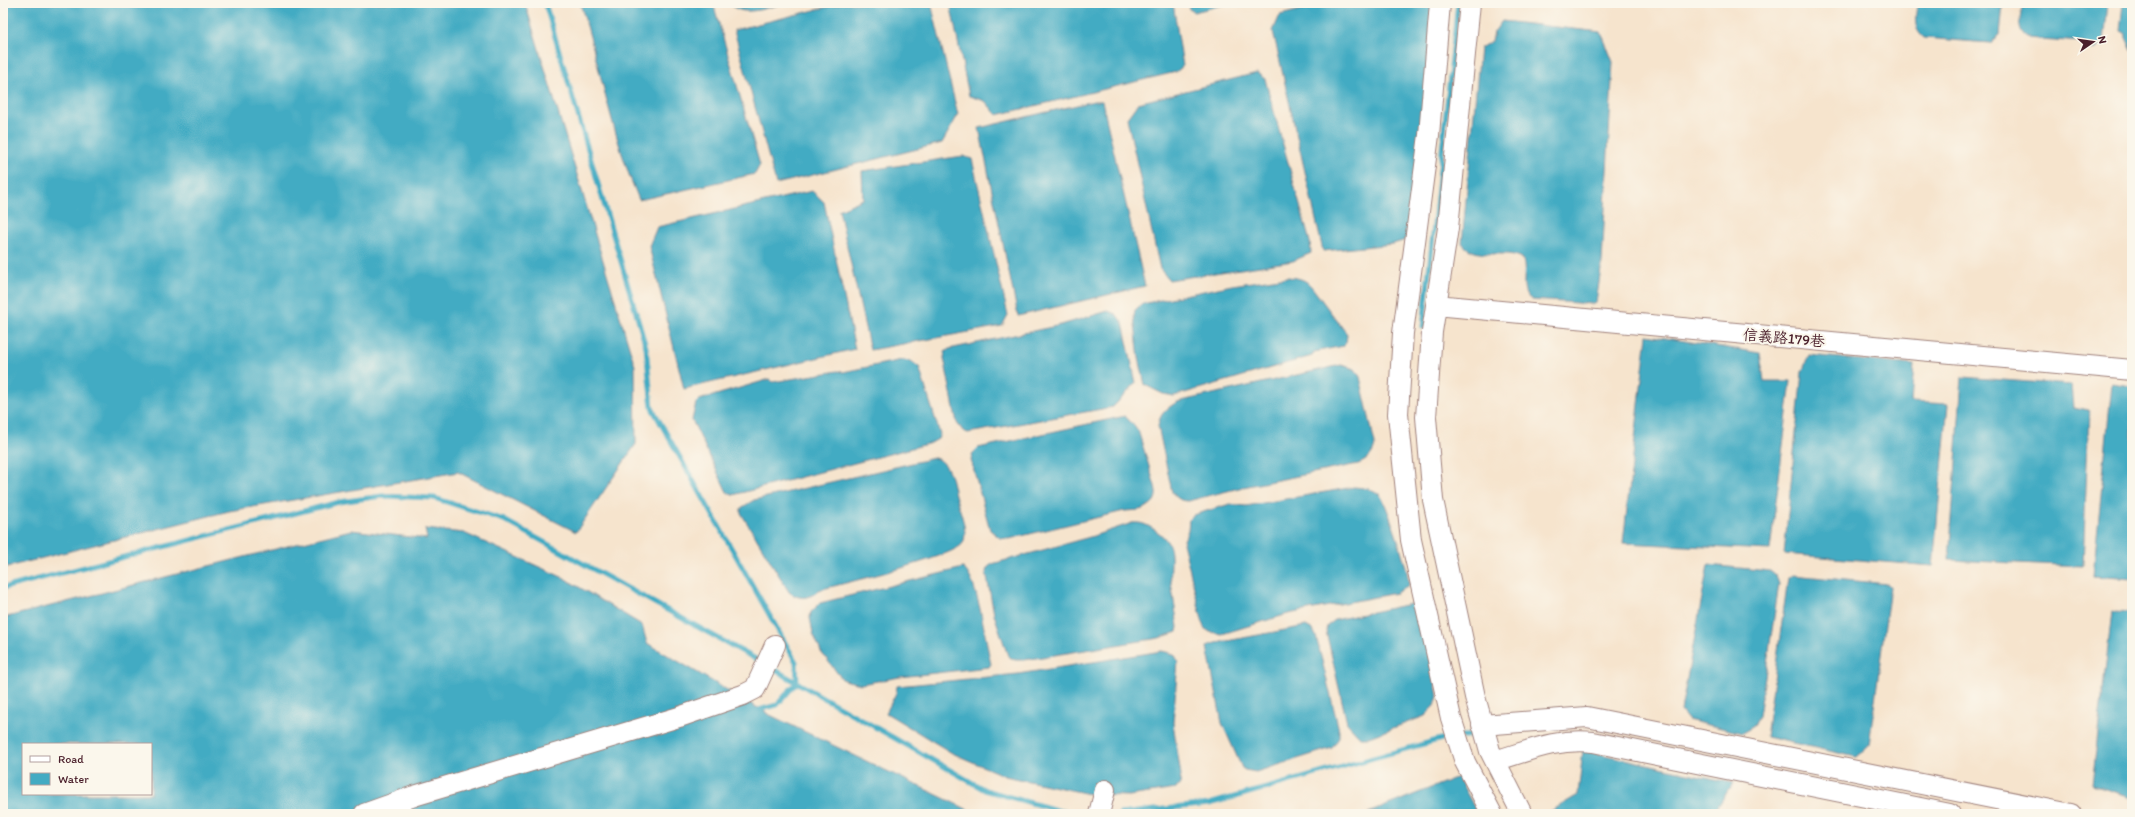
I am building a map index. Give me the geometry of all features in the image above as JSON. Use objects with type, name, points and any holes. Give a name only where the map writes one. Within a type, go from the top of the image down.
[{"type":"street","points":[[1440,3],[1429,135],[1403,332],[1398,414],[1410,540],[1451,718],[1465,762],[1492,814]]},
{"type":"street","points":[[1470,3],[1448,228],[1432,332],[1426,417],[1433,500],[1483,729],[1493,756],[1522,814]]},
{"type":"street","name":"信義路179巷","points":[[1436,305],[2132,370]]},
{"type":"street","points":[[364,814],[414,796],[679,717],[743,694],[754,689],[775,645]]},
{"type":"street","points":[[1483,729],[1587,717],[2071,814]]},
{"type":"street","points":[[1493,756],[1574,740],[1593,742],[1950,814]]},
{"type":"water","points":[[3,3],[525,3],[635,366],[636,444],[576,532],[458,472],[229,511],[3,568]]},
{"type":"water","points":[[580,3],[713,3],[760,165],[755,174],[639,200],[621,152]]},
{"type":"water","points":[[730,3],[785,3],[764,9],[748,11],[735,8]]},
{"type":"water","points":[[843,3],[931,3],[958,115],[942,143],[776,184],[734,30]]},
{"type":"water","points":[[950,3],[1173,3],[1183,66],[1176,72],[997,115],[985,101],[969,96]]},
{"type":"water","points":[[1187,3],[1231,3],[1194,12],[1189,9]]},
{"type":"water","points":[[1329,3],[1436,3],[1409,239],[1393,244],[1323,251],[1273,31],[1280,15]]},
{"type":"water","points":[[1917,3],[2003,3],[2000,35],[1990,43],[1924,38],[1916,26]]},
{"type":"water","points":[[2023,3],[2108,3],[2104,42],[2096,49],[2090,49],[2082,42],[2027,38],[2023,35],[2020,27],[2020,17]]},
{"type":"water","points":[[2123,3],[2132,3],[2132,51],[2124,33],[2120,31]]},
{"type":"water","points":[[1502,21],[1601,32],[1613,62],[1602,262],[1596,303],[1593,304],[1532,300],[1525,292],[1524,263],[1522,258],[1515,255],[1475,252],[1468,249],[1462,243],[1480,48],[1492,41],[1494,32]]},
{"type":"water","points":[[1257,73],[1265,79],[1310,242],[1311,253],[1293,261],[1169,280],[1160,269],[1127,118],[1138,103]]},
{"type":"water","points":[[1094,101],[1102,101],[1145,286],[1018,316],[979,128]]},
{"type":"water","points":[[963,156],[972,159],[1008,315],[1002,326],[870,350],[839,210],[863,199],[862,171]]},
{"type":"water","points":[[812,191],[824,202],[855,349],[684,389],[649,246],[657,227]]},
{"type":"water","points":[[1287,277],[1303,280],[1311,286],[1347,334],[1346,343],[1343,346],[1314,352],[1312,356],[1174,396],[1163,394],[1145,385],[1139,358],[1134,316],[1135,310],[1142,304],[1232,285]]},
{"type":"water","points":[[1108,311],[1116,314],[1123,323],[1136,383],[1113,407],[968,433],[963,431],[957,423],[944,358],[945,352],[949,349],[1061,325]]},
{"type":"water","points":[[1647,335],[1760,353],[1764,381],[1791,381],[1770,550],[1623,543]]},
{"type":"water","points":[[1809,355],[1914,365],[1911,402],[1948,404],[1933,566],[1784,554],[1802,372]]},
{"type":"water","points":[[902,360],[911,361],[919,367],[940,434],[938,439],[931,443],[733,495],[727,492],[692,420],[696,403],[699,400],[770,379],[773,382],[838,371],[843,372]]},
{"type":"water","points":[[1341,365],[1355,369],[1360,377],[1375,444],[1372,454],[1367,459],[1358,464],[1243,487],[1188,501],[1179,499],[1175,496],[1172,492],[1158,426],[1162,415],[1170,407],[1177,402]]},
{"type":"water","points":[[1962,377],[2071,385],[2073,407],[2089,410],[2083,566],[1949,560]]},
{"type":"water","points":[[2112,383],[2132,386],[2132,579],[2093,576]]},
{"type":"water","points":[[1125,416],[1138,430],[1156,489],[1156,497],[1152,503],[1143,509],[1124,511],[1009,539],[1000,538],[990,530],[971,460],[973,453],[978,448]]},
{"type":"water","points":[[934,458],[944,463],[951,478],[964,526],[965,538],[963,543],[956,549],[920,562],[896,570],[819,590],[808,597],[793,595],[789,592],[741,513],[741,508],[754,500]]},
{"type":"water","points":[[1354,487],[1368,489],[1380,495],[1393,524],[1409,585],[1396,593],[1288,614],[1222,634],[1210,632],[1204,628],[1183,543],[1188,530],[1189,519],[1193,515],[1230,504],[1246,506]]},
{"type":"water","points":[[1132,523],[1144,524],[1155,530],[1167,541],[1170,547],[1171,582],[1178,627],[1177,632],[1159,638],[1024,660],[1015,660],[1008,656],[994,614],[986,572],[987,568],[992,564],[1090,537]]},
{"type":"water","points":[[425,529],[464,533],[564,578],[642,625],[647,643],[770,715],[977,814],[3,814],[3,618],[351,530],[427,539]]},
{"type":"water","points":[[1708,565],[1770,571],[1776,576],[1779,584],[1759,716],[1754,726],[1742,733],[1688,720],[1681,711]]},
{"type":"water","points":[[963,568],[973,584],[981,612],[991,664],[989,667],[900,677],[861,684],[842,679],[821,652],[813,633],[810,618],[811,612],[820,603]]},
{"type":"water","points":[[1792,575],[1888,584],[1890,587],[1869,745],[1856,757],[1766,737],[1788,578]]},
{"type":"water","points":[[1420,603],[1438,696],[1435,706],[1425,716],[1369,737],[1360,737],[1347,723],[1326,631],[1327,626],[1335,620]]},
{"type":"water","points":[[2112,611],[2132,612],[2132,797],[2092,785]]},
{"type":"water","points":[[1306,626],[1313,630],[1316,636],[1339,730],[1339,738],[1332,748],[1256,772],[1245,770],[1242,768],[1222,723],[1207,647],[1211,644]]},
{"type":"water","points":[[1162,651],[1174,654],[1178,661],[1173,723],[1181,775],[1180,784],[1176,789],[1129,796],[1094,795],[1005,776],[952,753],[886,713],[896,693],[897,686],[1018,674]]},
{"type":"water","points":[[1583,750],[1733,783],[1713,814],[1546,814],[1578,795]]},
{"type":"water","points":[[1458,777],[1478,814],[1368,813]]},
{"type":"waterway","points":[[545,3],[646,347],[652,408],[796,662],[797,682],[777,705],[755,711]]},
{"type":"waterway","points":[[1423,327],[1458,3]]},
{"type":"waterway","points":[[3,588],[339,502],[382,496],[434,498],[504,520],[763,663]]},
{"type":"waterway","points":[[770,667],[985,790],[1060,811],[1096,814]]},
{"type":"waterway","points":[[1462,736],[1482,735]]},
{"type":"waterway","points":[[1120,814],[1209,804],[1445,738],[1454,737]]}]
